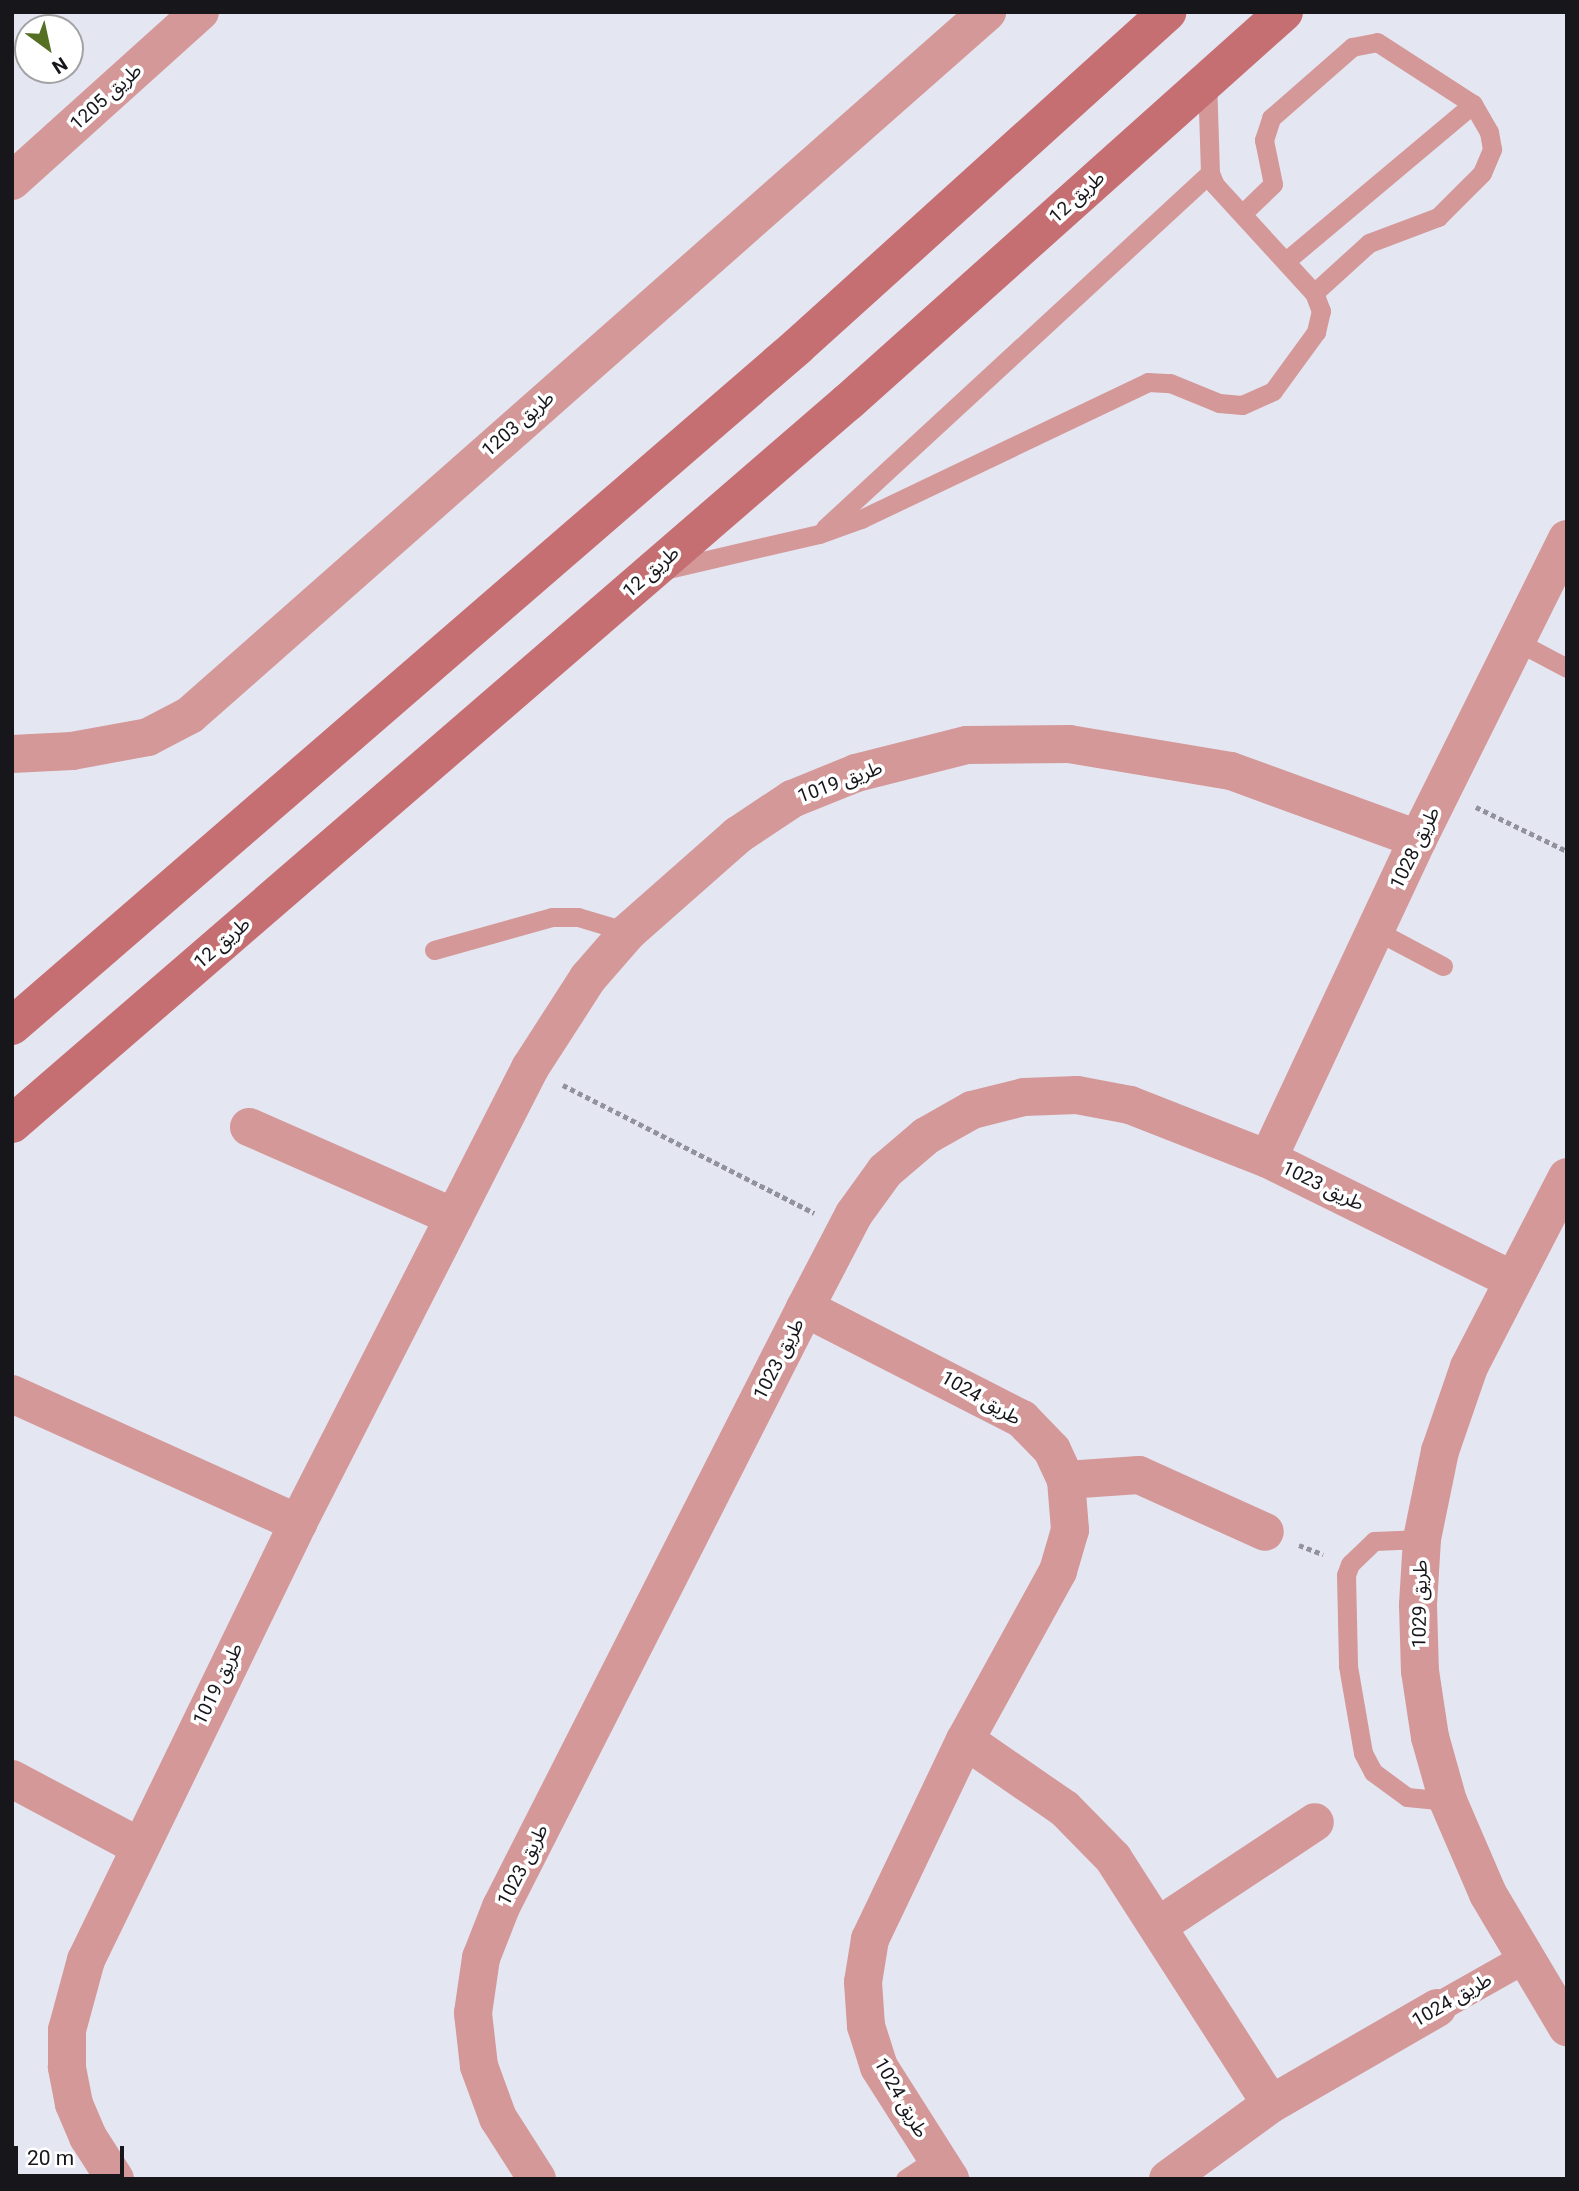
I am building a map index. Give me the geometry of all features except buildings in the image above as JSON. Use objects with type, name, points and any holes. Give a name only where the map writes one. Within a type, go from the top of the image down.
[{"type":"main road","points":[[12,1026],[798,346],[1168,12]]},
{"type":"main road","name":"طريق 12","points":[[12,1124],[859,393],[1283,12]]},
{"type":"street","name":"طريق 1205","points":[[12,181],[200,12]]},
{"type":"street","name":"طريق 1203","points":[[12,754],[72,751],[148,737],[190,715],[987,12]]},
{"type":"street","name":"طريق 1028","points":[[1268,1159],[1418,839],[1567,539]]},
{"type":"street","name":"طريق 1019","points":[[115,2179],[88,2137],[74,2104],[67,2067],[67,2030],[86,1960],[138,1846],[298,1523],[530,1068],[588,978],[628,932],[738,835],[792,799],[856,773],[967,745],[1069,744],[1231,771],[1418,839]]},
{"type":"street","name":"طريق 1023","points":[[537,2179],[498,2119],[479,2067],[473,2012],[481,1958],[502,1907],[805,1308],[846,1229],[885,1171],[926,1136],[972,1110],[1024,1097],[1077,1095],[1130,1105],[1268,1159],[1513,1280]]},
{"type":"street","points":[[249,1127],[454,1217]]},
{"type":"street","name":"طريق 1029","points":[[1567,1177],[1469,1367],[1440,1451],[1422,1539],[1418,1605],[1420,1671],[1430,1737],[1448,1801],[1488,1894],[1524,1959],[1567,2027]]},
{"type":"street","name":"طريق 1024","points":[[805,1308],[1022,1419],[1052,1450],[1066,1480],[1070,1530],[1058,1571],[965,1740],[886,1899],[870,1939],[863,1982],[866,2026],[879,2067],[943,2169]]},
{"type":"street","points":[[12,1394],[298,1523]]},
{"type":"street","points":[[1066,1480],[1139,1475],[1265,1532]]},
{"type":"street","points":[[965,1740],[1065,1810],[1090,1833],[1158,1926],[1271,2104]]},
{"type":"street","points":[[12,1779],[138,1846]]},
{"type":"street","points":[[1158,1926],[1315,1822]]},
{"type":"street","name":"طريق 1024","points":[[1168,2179],[1271,2104],[1524,1959]]},
{"type":"lane","points":[[1242,214],[1273,184],[1264,140],[1270,118],[1352,47],[1377,42],[1473,104],[1489,132],[1492,149],[1482,173],[1437,217],[1369,243],[1314,293]]},
{"type":"lane","points":[[649,574],[819,534],[872,514],[1129,388],[1170,383],[1219,403],[1242,405],[1273,391],[1316,332],[1321,311],[1314,293],[1242,214],[1210,173],[1207,80]]},
{"type":"lane","points":[[1286,261],[1473,104]]},
{"type":"lane","points":[[819,534],[1210,173]]},
{"type":"lane","points":[[1516,641],[1567,668]]},
{"type":"lane","points":[[433,950],[552,917],[578,917],[628,932]]},
{"type":"lane","points":[[1375,930],[1443,966]]},
{"type":"lane","points":[[1422,1539],[1374,1541],[1350,1564],[1346,1575],[1349,1666],[1363,1753],[1373,1772],[1388,1787],[1407,1797],[1448,1801]]},
{"type":"lane","points":[[905,2179],[943,2169]]},
{"type":"path","points":[[1443,790],[1567,851]]},
{"type":"path","points":[[530,1068],[846,1229]]},
{"type":"path","points":[[1265,1532],[1350,1564]]}]
